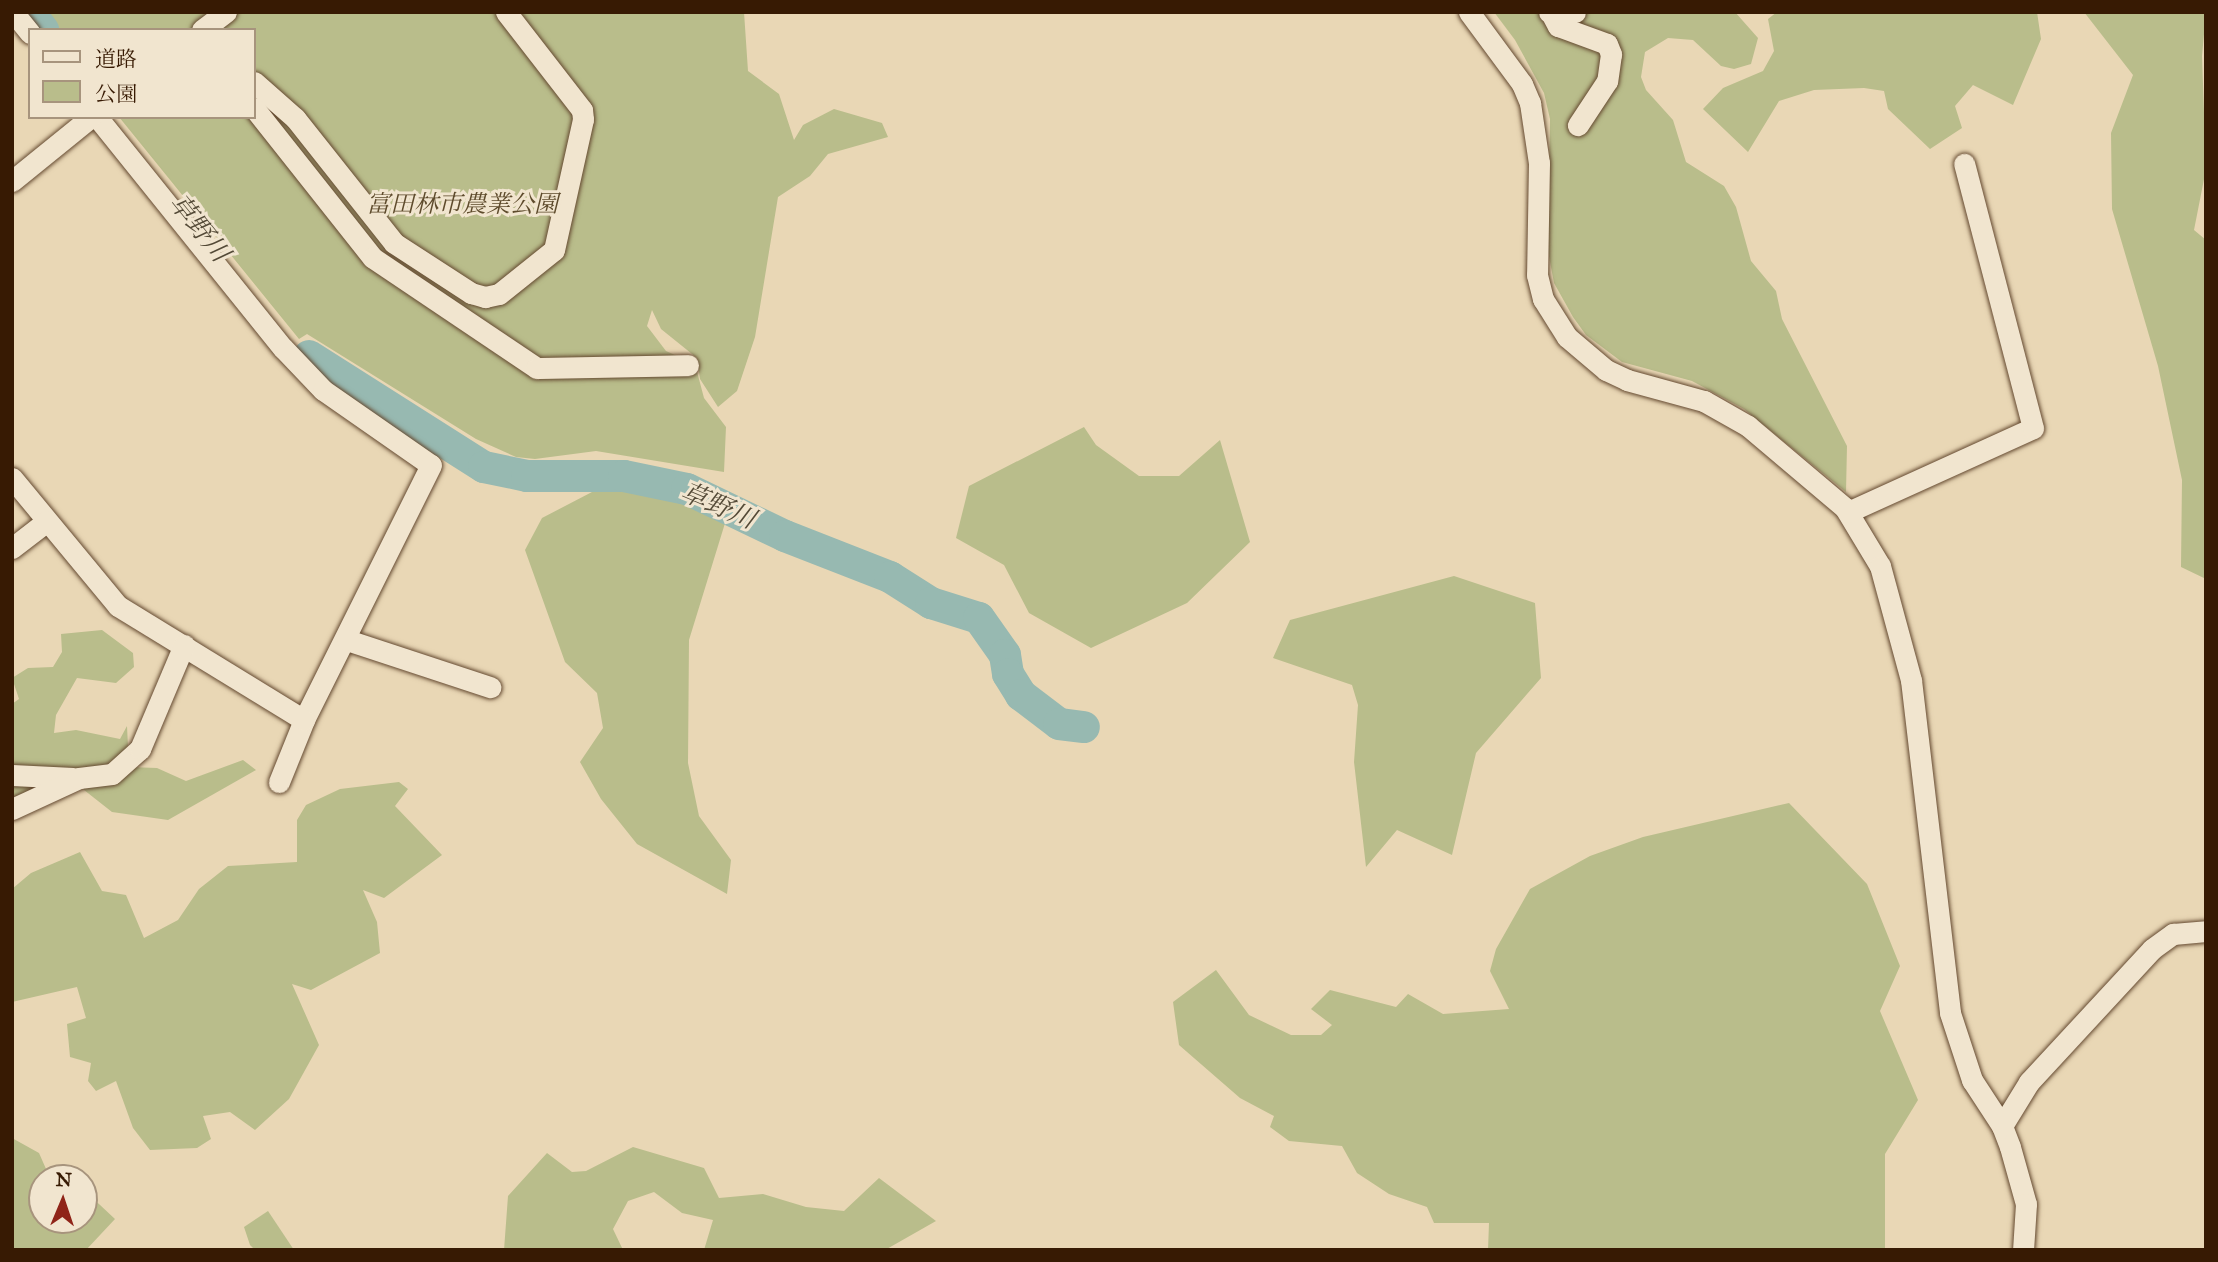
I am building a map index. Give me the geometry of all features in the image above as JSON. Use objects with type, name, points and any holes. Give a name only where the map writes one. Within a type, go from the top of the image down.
[{"type":"street","points":[[13,12],[28,31]]},
{"type":"street","points":[[192,12],[201,28]]},
{"type":"street","points":[[205,28],[226,12]]},
{"type":"street","points":[[256,84],[295,118],[394,243],[471,293],[485,298],[499,294],[554,250],[583,119],[582,110],[506,12]]},
{"type":"street","points":[[1469,12],[1522,84],[1530,103],[1539,163],[1536,275],[1543,299],[1567,337],[1606,370],[1627,380],[1704,401],[1748,426],[1848,512],[1880,566],[1911,680],[1950,1013],[1972,1080],[2002,1126],[2026,1204],[2023,1250]]},
{"type":"street","points":[[1576,12],[1550,13],[1558,26],[1607,44],[1611,54],[1607,81],[1578,125]]},
{"type":"street","points":[[256,111],[373,258],[537,368],[688,365]]},
{"type":"street","points":[[12,181],[89,119]]},
{"type":"street","points":[[99,119],[314,381],[431,465],[347,640],[304,720],[279,782]]},
{"type":"street","points":[[1848,512],[2033,428],[1964,164]]},
{"type":"street","points":[[12,478],[118,606],[304,720]]},
{"type":"street","points":[[12,548],[47,521]]},
{"type":"street","points":[[347,640],[490,687]]},
{"type":"street","points":[[12,775],[79,778],[112,774],[140,749],[184,645]]},
{"type":"street","points":[[12,809],[79,778]]},
{"type":"street","points":[[2002,1126],[2034,1077],[2152,949],[2173,934],[2206,931]]},
{"type":"green space","name":"富田林市農業公園","points":[[38,12],[744,12],[748,71],[779,94],[794,140],[803,125],[834,109],[882,123],[888,137],[828,154],[810,176],[778,197],[755,337],[737,391],[718,407],[700,379],[697,358],[661,329],[652,310],[647,326],[666,351],[695,364],[704,398],[726,427],[724,472],[596,451],[535,459],[516,457],[476,439],[307,334],[299,339],[121,119],[256,119],[256,28],[50,28]]},
{"type":"green space","points":[[1494,12],[1735,12],[1758,38],[1751,64],[1734,69],[1721,66],[1693,40],[1668,38],[1645,52],[1641,77],[1646,90],[1673,120],[1686,162],[1724,186],[1736,207],[1751,261],[1776,291],[1782,319],[1847,446],[1846,492],[1744,409],[1692,381],[1622,362],[1586,335],[1554,283],[1548,251],[1550,119],[1544,93],[1515,40]]},
{"type":"green space","points":[[1777,12],[2037,12],[2041,39],[2013,105],[1973,85],[1955,106],[1962,128],[1930,149],[1888,109],[1884,91],[1864,88],[1814,90],[1779,101],[1748,152],[1703,109],[1723,88],[1763,71],[1774,51],[1768,19]]},
{"type":"green space","points":[[2084,12],[2206,12],[2202,56],[2206,169],[2194,230],[2206,240],[2206,579],[2181,567],[2182,480],[2158,366],[2112,209],[2111,133],[2133,75]]},
{"type":"green space","points":[[1084,427],[1096,445],[1139,476],[1179,476],[1220,440],[1250,542],[1187,603],[1091,648],[1029,613],[1004,565],[956,538],[969,486]]},
{"type":"green space","points":[[617,479],[666,482],[730,507],[689,640],[688,763],[699,816],[731,860],[727,894],[637,844],[601,799],[580,762],[603,728],[597,693],[565,662],[525,550],[542,518]]},
{"type":"green space","points":[[1454,576],[1535,603],[1541,678],[1476,753],[1452,855],[1397,830],[1366,867],[1354,762],[1358,705],[1352,685],[1273,658],[1290,620]]},
{"type":"green space","points":[[102,630],[133,653],[134,667],[116,683],[77,678],[56,715],[54,733],[76,730],[120,739],[127,726],[129,767],[157,768],[186,781],[243,760],[256,770],[168,820],[112,812],[65,775],[12,805],[12,704],[19,699],[12,678],[28,668],[53,667],[62,652],[61,634]]},
{"type":"green space","points":[[399,782],[408,789],[395,806],[442,855],[384,898],[363,890],[377,922],[380,953],[311,990],[292,984],[319,1045],[289,1099],[255,1130],[230,1112],[203,1116],[211,1139],[197,1148],[150,1150],[133,1128],[116,1081],[96,1091],[88,1081],[91,1063],[70,1057],[67,1024],[86,1018],[77,987],[12,1002],[12,889],[31,873],[80,852],[102,891],[126,895],[144,938],[178,920],[199,889],[228,866],[297,862],[297,820],[306,805],[340,789]]},
{"type":"green space","points":[[1789,803],[1867,884],[1900,966],[1880,1011],[1918,1100],[1885,1154],[1885,1250],[1488,1250],[1489,1223],[1434,1223],[1427,1207],[1389,1194],[1357,1173],[1342,1146],[1289,1141],[1270,1127],[1274,1116],[1240,1098],[1179,1045],[1173,1002],[1216,970],[1249,1015],[1291,1035],[1321,1035],[1332,1025],[1311,1009],[1330,990],[1396,1007],[1408,994],[1443,1014],[1509,1009],[1490,971],[1496,949],[1530,889],[1590,856],[1643,837]]},
{"type":"green space","points":[[12,1138],[39,1153],[44,1164],[28,1164],[28,1234],[98,1234],[98,1203],[115,1219],[86,1250],[12,1250]]},
{"type":"green space","points":[[633,1147],[704,1168],[719,1198],[763,1194],[806,1207],[844,1211],[879,1178],[936,1221],[885,1250],[704,1250],[713,1220],[682,1213],[654,1192],[628,1201],[613,1229],[623,1250],[504,1250],[508,1196],[547,1153],[572,1172],[586,1171]]},
{"type":"green space","points":[[268,1211],[294,1250],[255,1250],[250,1245],[244,1227]]},
{"type":"waterway","name":"草野川","points":[[29,12],[41,28]]},
{"type":"waterway","name":"草野川","points":[[309,356],[484,467],[527,476],[624,476],[687,489],[785,536],[890,577],[931,603],[979,618],[1005,655],[1008,674],[1021,695],[1059,724],[1084,727]]}]
